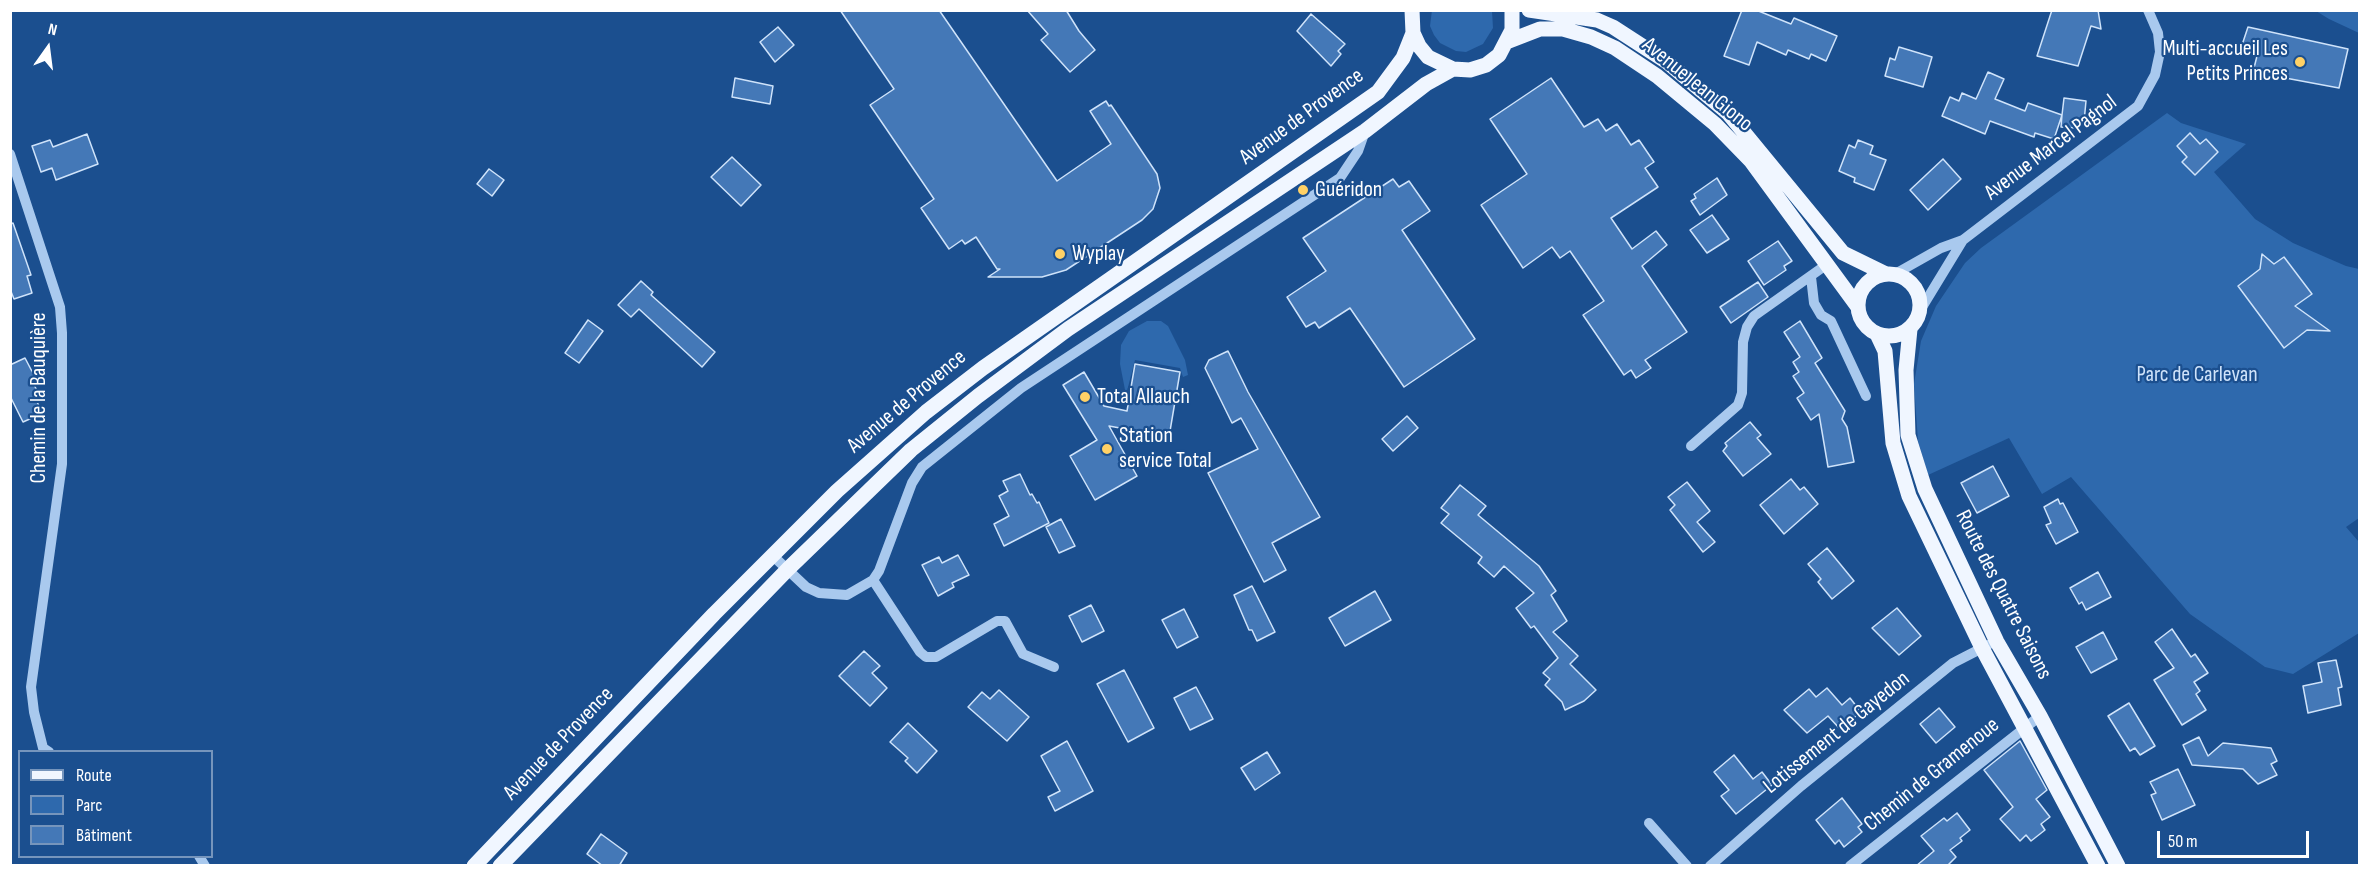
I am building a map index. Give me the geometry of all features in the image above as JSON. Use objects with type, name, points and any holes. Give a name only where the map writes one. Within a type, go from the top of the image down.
[{"type":"main road","points":[[1412,10],[1413,33],[1419,46],[1428,57],[1453,69],[1470,70],[1486,64],[1499,55],[1509,41],[1512,30],[1512,10]]},
{"type":"main road","name":"Avenue Jean Giono","points":[[1529,10],[1597,20],[1613,27],[1666,62],[1728,113],[1843,253],[1890,274]]},
{"type":"main road","name":"Avenue Jean Giono","points":[[1509,41],[1540,30],[1563,29],[1607,44],[1657,76],[1715,124],[1751,161],[1858,307]]},
{"type":"main road","name":"Avenue de Provence","points":[[474,866],[772,555],[837,491],[926,412],[983,368],[1378,92],[1403,58],[1413,33]]},
{"type":"main road","name":"Avenue de Provence","points":[[500,866],[788,569],[910,450],[1068,329],[1365,131],[1426,84],[1453,69]]},
{"type":"main road","points":[[1890,274],[1911,283],[1917,290],[1921,309],[1910,329],[1894,336],[1877,334],[1864,323],[1858,307],[1859,297],[1869,281],[1890,274]]},
{"type":"main road","name":"Route des Quatre Saisons","points":[[1910,329],[1906,396],[1908,435],[1925,489],[1996,642],[2040,716],[2118,866]]},
{"type":"main road","name":"Route des Quatre Saisons","points":[[1877,334],[1885,351],[1893,443],[1899,470],[1913,505],[1982,648],[2098,866]]},
{"type":"street","name":"Avenue Marcel Pagnol","points":[[1890,274],[1941,248],[1963,240],[2138,106],[2155,75],[2160,52],[2158,33],[2148,10]]},
{"type":"street","name":"Avenue de Provence","points":[[873,580],[879,571],[912,483],[922,467],[1021,388],[1340,178],[1358,151],[1365,131]]},
{"type":"street","name":"Chemin de la Bauquière","points":[[10,154],[60,307],[62,333],[62,465],[31,687],[34,712],[43,748],[46,750]]},
{"type":"street","name":"Avenue Marcel Pagnol","points":[[1921,309],[1963,240]]},
{"type":"street","points":[[1690,446],[1738,405],[1742,393],[1743,342],[1747,327],[1754,316],[1826,265]]},
{"type":"street","points":[[1811,277],[1814,303],[1821,315],[1831,321],[1866,396]]},
{"type":"street","points":[[772,555],[806,587],[833,596],[847,595],[873,580],[920,652],[926,657],[936,657],[997,621],[1005,621],[1023,654],[1054,667]]},
{"type":"street","name":"Lotissement de Gayedon","points":[[1710,866],[1801,786],[1953,663],[1996,642]]},
{"type":"street","name":"Chemin de Gramenoue","points":[[1850,866],[2040,716]]},
{"type":"street","points":[[1649,823],[1687,866]]},
{"type":"green space","points":[[1432,10],[1492,11],[1493,28],[1483,44],[1466,52],[1456,51],[1440,43],[1434,35],[1430,26]]},
{"type":"green space","points":[[2316,11],[2359,11],[2359,33],[2329,19]]},
{"type":"green space","name":"Parc de Carlevan","points":[[2167,113],[2181,123],[2246,144],[2214,172],[2255,219],[2293,243],[2346,266],[2359,269],[2359,518],[2346,527],[2359,542],[2359,633],[2293,674],[2265,667],[2190,614],[2071,477],[2042,494],[2009,438],[1928,475],[1918,441],[1914,384],[1921,341],[1936,306],[1965,263],[1981,248]]},
{"type":"green space","points":[[1147,321],[1161,321],[1168,326],[1185,360],[1188,375],[1183,377],[1180,368],[1135,360],[1126,395],[1120,364],[1121,345],[1129,331]]},
{"type":"building","points":[[840,10],[939,10],[1057,181],[1111,144],[1090,111],[1106,101],[1109,106],[1111,105],[1157,174],[1160,188],[1153,209],[1142,220],[1066,270],[1042,277],[988,277],[1000,269],[997,269],[976,237],[965,244],[962,240],[949,249],[921,208],[934,199],[870,105],[894,89]]},
{"type":"building","points":[[1027,10],[1066,10],[1079,31],[1095,50],[1070,72],[1041,40],[1048,34]]},
{"type":"building","points":[[1742,10],[1756,10],[1791,24],[1794,18],[1837,36],[1826,61],[1811,54],[1809,59],[1788,50],[1786,55],[1757,42],[1749,65],[1724,56]]},
{"type":"building","points":[[2052,10],[2098,10],[2101,29],[2091,26],[2078,66],[2037,56]]},
{"type":"building","points":[[1311,14],[1345,44],[1338,51],[1341,54],[1331,66],[1297,31]]},
{"type":"building","points":[[778,27],[794,45],[775,62],[760,42]]},
{"type":"building","name":"Multi-accueil Les Petits Princes","points":[[2248,27],[2348,49],[2339,88],[2253,72],[2258,52],[2241,48]]},
{"type":"building","points":[[1899,47],[1932,57],[1923,87],[1885,76],[1890,58],[1895,60]]},
{"type":"building","points":[[1988,72],[2004,79],[1995,99],[2025,111],[2028,103],[2062,115],[2054,139],[2035,133],[2034,137],[1990,121],[1985,134],[1942,116],[1950,97],[1959,101],[1962,93],[1976,99]]},
{"type":"building","points":[[735,78],[773,86],[770,104],[732,97]]},
{"type":"building","points":[[1551,78],[1584,127],[1598,119],[1606,131],[1617,124],[1631,145],[1639,140],[1654,162],[1645,168],[1658,187],[1611,218],[1632,249],[1656,231],[1667,245],[1642,266],[1687,332],[1645,360],[1651,368],[1636,378],[1631,370],[1624,375],[1583,315],[1604,301],[1570,251],[1560,258],[1552,247],[1523,268],[1481,205],[1527,174],[1490,119]]},
{"type":"building","points":[[2064,98],[2086,101],[2084,122],[2076,128],[2061,127]]},
{"type":"building","points":[[2190,133],[2200,144],[2206,139],[2218,152],[2195,175],[2182,162],[2187,157],[2177,146]]},
{"type":"building","points":[[87,134],[98,164],[56,180],[52,168],[41,172],[32,146],[50,140],[53,147]]},
{"type":"building","points":[[1858,140],[1873,146],[1870,154],[1886,160],[1874,190],[1854,182],[1855,178],[1839,171],[1849,145],[1855,148]]},
{"type":"building","points":[[732,157],[761,185],[741,206],[711,177]]},
{"type":"building","points":[[1943,159],[1961,179],[1928,210],[1910,190]]},
{"type":"building","points":[[489,169],[504,180],[492,196],[477,184]]},
{"type":"building","points":[[1717,178],[1727,195],[1700,215],[1691,201],[1696,198],[1694,194]]},
{"type":"building","points":[[1393,179],[1399,187],[1409,181],[1430,211],[1402,230],[1475,339],[1404,387],[1350,308],[1319,328],[1315,322],[1306,327],[1287,297],[1326,271],[1303,238]]},
{"type":"building","points":[[1712,215],[1729,239],[1707,253],[1690,230]]},
{"type":"building","points":[[13,223],[31,275],[27,276],[32,293],[14,299],[10,289],[10,224]]},
{"type":"building","points":[[1778,241],[1792,261],[1784,266],[1786,270],[1764,285],[1748,261]]},
{"type":"building","points":[[2262,254],[2274,264],[2284,257],[2312,294],[2295,306],[2330,331],[2307,330],[2284,348],[2238,286],[2260,269]]},
{"type":"building","points":[[641,281],[653,292],[651,295],[715,352],[702,367],[639,309],[631,317],[618,305]]},
{"type":"building","points":[[1758,282],[1768,297],[1731,323],[1720,307]]},
{"type":"building","points":[[588,320],[603,331],[579,363],[565,353]]},
{"type":"building","points":[[1800,321],[1822,358],[1815,363],[1845,411],[1842,419],[1847,427],[1854,462],[1828,467],[1819,414],[1811,420],[1797,398],[1804,393],[1793,376],[1799,372],[1793,362],[1800,357],[1784,332]]},
{"type":"building","points":[[1228,351],[1248,392],[1320,517],[1272,543],[1286,570],[1264,582],[1208,473],[1258,449],[1241,418],[1232,423],[1205,368],[1209,360]]},
{"type":"building","points":[[25,358],[36,379],[32,381],[42,400],[37,402],[43,413],[23,422],[10,396],[10,365]]},
{"type":"building","points":[[1135,364],[1180,372],[1169,437],[1109,426],[1137,476],[1095,500],[1070,456],[1097,440],[1063,385],[1084,372],[1104,406],[1127,411]]},
{"type":"building","points":[[1407,416],[1418,428],[1393,451],[1382,439]]},
{"type":"building","points":[[1750,422],[1761,435],[1757,438],[1771,454],[1743,476],[1723,451],[1727,446],[1725,443]]},
{"type":"building","points":[[1993,466],[2009,496],[1977,513],[1961,483]]},
{"type":"building","points":[[1020,474],[1030,495],[1032,494],[1037,503],[1039,502],[1049,523],[1004,546],[994,524],[1009,516],[999,496],[1008,491],[1003,481]]},
{"type":"building","points":[[1791,479],[1800,490],[1804,487],[1818,504],[1784,534],[1760,505]]},
{"type":"building","points":[[1687,482],[1710,511],[1697,522],[1715,542],[1703,552],[1670,510],[1675,505],[1668,497]]},
{"type":"building","points":[[1460,485],[1486,506],[1478,515],[1539,566],[1556,591],[1551,595],[1567,621],[1553,632],[1578,656],[1570,664],[1596,690],[1584,701],[1565,710],[1562,702],[1545,685],[1550,679],[1543,673],[1558,658],[1534,626],[1531,628],[1516,608],[1534,593],[1504,566],[1494,577],[1478,563],[1482,557],[1441,523],[1449,514],[1441,508]]},
{"type":"building","points":[[2058,499],[2060,504],[2063,503],[2078,532],[2056,544],[2046,525],[2051,523],[2044,507]]},
{"type":"building","points":[[1061,519],[1075,546],[1059,553],[1046,527]]},
{"type":"building","points":[[1827,548],[1854,581],[1832,599],[1818,582],[1821,579],[1808,564]]},
{"type":"building","points":[[958,555],[969,575],[952,583],[954,587],[938,596],[922,565],[939,557],[942,563]]},
{"type":"building","points":[[2098,572],[2111,597],[2086,610],[2082,602],[2079,604],[2070,588]]},
{"type":"building","points":[[1252,586],[1275,632],[1257,641],[1252,630],[1249,630],[1234,595]]},
{"type":"building","points":[[1375,591],[1391,620],[1345,646],[1329,618]]},
{"type":"building","points":[[1091,605],[1104,631],[1082,642],[1069,616]]},
{"type":"building","points":[[1897,608],[1921,636],[1899,655],[1872,628]]},
{"type":"building","points":[[1184,609],[1198,637],[1177,648],[1162,620]]},
{"type":"building","points":[[2172,629],[2191,657],[2195,654],[2208,673],[2194,682],[2200,691],[2196,694],[2206,710],[2182,725],[2154,680],[2174,668],[2155,642]]},
{"type":"building","points":[[2103,632],[2117,659],[2091,673],[2076,647]]},
{"type":"building","points":[[864,651],[880,666],[872,673],[887,688],[870,706],[839,676]]},
{"type":"building","points":[[2336,660],[2342,687],[2338,688],[2341,705],[2308,713],[2303,686],[2322,682],[2318,663]]},
{"type":"building","points":[[1124,670],[1154,728],[1128,742],[1097,684]]},
{"type":"building","points":[[1196,687],[1213,719],[1190,730],[1174,698]]},
{"type":"building","points":[[1827,688],[1842,705],[1850,698],[1861,712],[1840,729],[1828,716],[1807,733],[1784,710],[1809,689],[1816,697]]},
{"type":"building","points":[[999,690],[1029,717],[1007,741],[968,707],[982,692],[990,699]]},
{"type":"building","points":[[2129,703],[2155,746],[2140,755],[2135,748],[2130,751],[2108,716]]},
{"type":"building","points":[[1939,708],[1955,727],[1936,743],[1920,724]]},
{"type":"building","points":[[908,723],[937,751],[917,773],[905,761],[908,758],[890,742]]},
{"type":"building","points":[[2199,737],[2208,756],[2223,743],[2271,748],[2277,761],[2271,764],[2277,775],[2258,784],[2243,769],[2192,765],[2183,745]]},
{"type":"building","points":[[1067,741],[1093,791],[1055,811],[1048,797],[1060,791],[1041,756]]},
{"type":"building","points":[[2020,741],[2047,790],[2036,799],[2050,817],[2041,824],[2045,830],[2031,841],[2026,835],[2020,841],[2000,819],[2013,807],[1984,770]]},
{"type":"building","points":[[1267,752],[1280,773],[1255,790],[1241,768]]},
{"type":"building","points":[[1734,755],[1753,779],[1762,772],[1772,785],[1736,814],[1721,796],[1729,790],[1714,772]]},
{"type":"building","points":[[2178,769],[2195,805],[2162,820],[2151,795],[2156,793],[2150,782]]},
{"type":"building","points":[[1842,798],[1862,824],[1858,827],[1862,832],[1844,847],[1839,840],[1835,844],[1816,820]]},
{"type":"building","points":[[1957,813],[1970,830],[1960,838],[1962,841],[1950,850],[1956,857],[1947,866],[1916,866],[1934,851],[1921,836],[1944,818],[1947,821]]},
{"type":"building","points":[[601,834],[627,853],[619,866],[603,866],[587,854]]},
{"type":"place","name":"Multi-accueil Les Petits Princes","points":[[2300,62]]},
{"type":"place","name":"Guéridon","points":[[1303,190]]},
{"type":"place","name":"Wyplay","points":[[1060,254]]},
{"type":"place","name":"Total Allauch","points":[[1085,397]]},
{"type":"place","name":"Station service Total","points":[[1107,449]]}]
